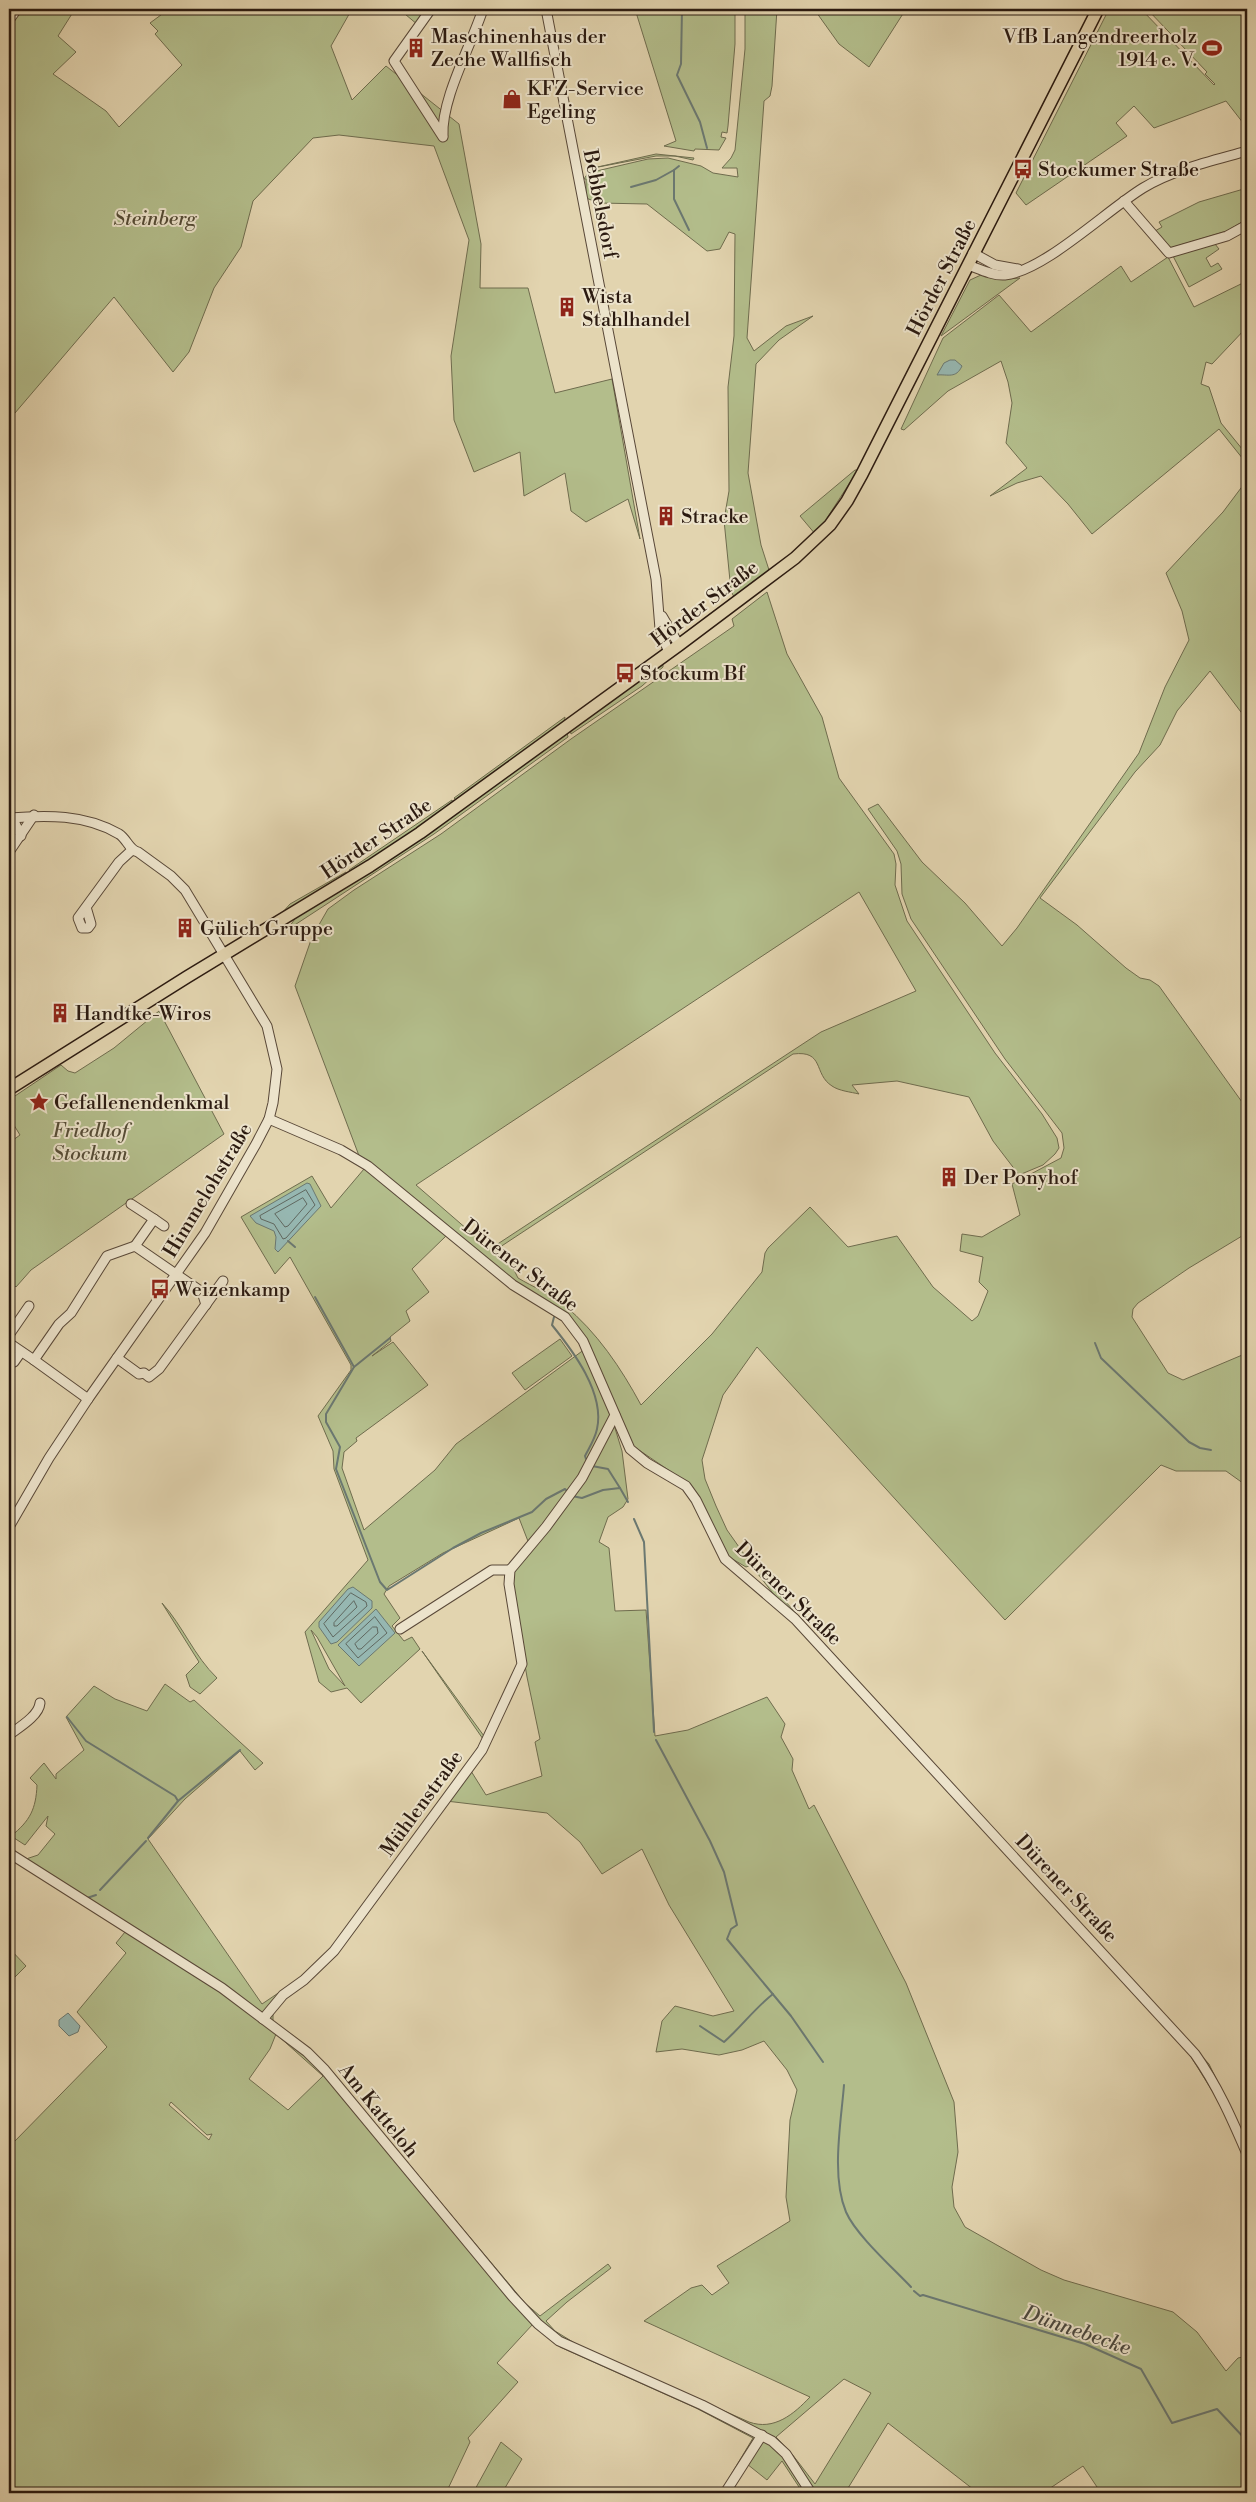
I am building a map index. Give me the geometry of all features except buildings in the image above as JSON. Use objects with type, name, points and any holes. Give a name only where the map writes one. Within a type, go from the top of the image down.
[{"type":"main road","name":"Hörder Straße","points":[[9,1089],[224,954],[395,850],[680,645],[810,546],[830,525],[843,507],[1098,9]]},
{"type":"street","points":[[9,20],[18,9]]},
{"type":"street","points":[[431,9],[394,61],[443,137],[443,124],[455,84],[483,9]]},
{"type":"street","name":"Bebbelsdorf","points":[[546,9],[660,612],[660,629],[669,653]]},
{"type":"street","points":[[968,265],[1000,274],[1021,269],[1047,257],[1124,201],[1168,176],[1247,151]]},
{"type":"street","points":[[1124,201],[1169,253],[1227,236],[1247,225]]},
{"type":"street","points":[[973,253],[1001,266],[1021,269]]},
{"type":"street","name":"Bebbelsdorf","points":[[660,612],[680,645]]},
{"type":"street","points":[[9,852],[34,815]]},
{"type":"street","name":"Himmelohstraße","points":[[9,1528],[49,1458],[88,1398],[177,1273],[221,1206],[269,1119],[277,1080],[271,1038],[262,1015],[185,890],[171,876],[138,852],[132,850],[120,834],[97,825],[70,818],[34,815],[10,818]]},
{"type":"street","points":[[10,818],[21,836]]},
{"type":"street","points":[[86,907],[119,862],[132,850]]},
{"type":"street","name":"Dürener Straße","points":[[269,1119],[341,1150],[368,1166],[513,1286],[565,1317],[583,1341],[630,1450],[646,1463],[676,1478],[689,1490],[726,1559],[795,1619],[1195,2054],[1208,2072],[1223,2100],[1247,2154]]},
{"type":"street","points":[[131,1204],[164,1226]]},
{"type":"street","points":[[34,1360],[59,1324],[71,1313],[107,1256],[135,1246],[154,1219]]},
{"type":"street","points":[[135,1246],[177,1273],[202,1292],[206,1305]]},
{"type":"street","points":[[117,1358],[139,1374],[144,1373],[149,1377],[159,1369],[223,1281]]},
{"type":"street","points":[[9,1335],[29,1306]]},
{"type":"street","points":[[9,1343],[88,1398]]},
{"type":"street","points":[[14,1362],[21,1352]]},
{"type":"street","points":[[400,1629],[492,1570],[510,1570],[570,1495],[615,1416]]},
{"type":"street","name":"Mühlenstraße","points":[[262,2019],[283,1995],[304,1980],[334,1951],[482,1750],[522,1664],[509,1584],[510,1570]]},
{"type":"street","points":[[9,1735],[40,1708],[40,1703]]},
{"type":"street","name":"Am Katteloh","points":[[9,1853],[199,1973],[307,2052],[325,2070],[420,2188],[538,2324],[559,2341],[702,2405],[762,2435],[786,2454],[811,2493]]},
{"type":"street","points":[[725,2493],[762,2435]]},
{"type":"green space","name":"Steinberg","points":[[9,9],[75,9],[58,36],[76,52],[53,74],[106,111],[119,127],[182,65],[155,34],[158,31],[150,23],[169,9],[352,9],[331,46],[352,100],[386,66],[459,124],[481,244],[480,288],[528,288],[555,393],[612,379],[640,539],[628,499],[586,522],[571,511],[565,473],[524,496],[520,452],[474,472],[454,420],[451,356],[469,240],[434,146],[339,135],[313,138],[253,201],[241,247],[214,288],[189,352],[173,372],[114,297],[9,420]]},
{"type":"green space","points":[[399,9],[428,9],[418,25]]},
{"type":"green space","points":[[635,9],[735,9],[735,44],[728,126],[727,133],[722,132],[721,137],[726,138],[719,150],[695,149],[694,151],[664,146],[676,141]]},
{"type":"green space","points":[[745,9],[777,9],[772,86],[770,96],[764,101],[747,338],[754,351],[786,326],[813,316],[779,340],[756,364],[748,473],[761,545],[769,570],[734,597],[731,591],[724,520],[729,491],[728,387],[734,336],[735,234],[729,232],[720,249],[707,251],[647,204],[599,203],[586,198],[586,179],[584,179],[588,173],[648,159],[668,158],[701,166],[713,173],[738,177],[737,168],[722,168],[735,150],[745,49]]},
{"type":"green space","points":[[814,9],[906,9],[869,67],[839,44]]},
{"type":"green space","points":[[1109,9],[1141,9],[1214,85],[1205,74],[1207,72],[1147,9],[1247,9],[1247,128],[1226,101],[1154,128],[1134,106],[1116,123],[1127,136],[1026,205],[1016,193]]},
{"type":"green space","points":[[656,154],[675,156],[656,156],[593,168]]},
{"type":"green space","points":[[675,156],[694,158],[693,160]]},
{"type":"green space","points":[[1247,188],[1247,219],[1227,231],[1170,248],[1155,231],[1162,227],[1159,222],[1199,202]]},
{"type":"green space","points":[[1215,244],[1219,249],[1206,258],[1211,267],[1218,263],[1222,269],[1189,287],[1173,256]]},
{"type":"green space","points":[[1168,257],[1194,307],[1247,281],[1247,327],[1212,364],[1206,362],[1201,384],[1209,387],[1221,423],[1247,455],[1247,464],[1219,429],[1092,534],[1068,504],[1041,476],[1017,483],[990,496],[1027,468],[1006,443],[1012,403],[1001,361],[948,391],[904,430],[901,429],[943,338],[999,295],[1031,332],[1121,266],[1131,282]]},
{"type":"green space","points":[[982,273],[1005,279],[1020,278],[941,336],[970,280]]},
{"type":"green space","points":[[855,470],[858,470],[827,518],[829,520],[816,535],[800,516]]},
{"type":"green space","points":[[1247,480],[1247,720],[1210,671],[1177,711],[1160,745],[1135,772],[1040,898],[1077,925],[1126,968],[1140,978],[1150,980],[1159,986],[1247,1109],[1247,1233],[1189,1268],[1138,1303],[1133,1309],[1132,1317],[1168,1373],[1183,1380],[1247,1353],[1247,1486],[1226,1471],[1176,1471],[1161,1465],[1005,1620],[757,1347],[723,1395],[702,1460],[705,1479],[727,1530],[751,1564],[1209,2064],[1247,2143],[1247,2164],[1221,2105],[1188,2052],[802,1623],[775,1596],[751,1565],[746,1567],[729,1557],[692,1486],[633,1446],[621,1423],[614,1425],[622,1451],[628,1499],[623,1507],[608,1517],[599,1542],[609,1548],[615,1611],[646,1610],[655,1736],[688,1730],[767,1697],[785,1724],[781,1737],[793,1759],[792,1770],[809,1809],[814,1805],[906,1983],[954,2102],[958,2152],[952,2187],[954,2207],[965,2227],[1041,2270],[1064,2280],[1173,2312],[1197,2332],[1226,2371],[1238,2358],[1247,2356],[1247,2493],[1101,2493],[1083,2466],[1043,2493],[978,2493],[888,2423],[845,2493],[803,2493],[782,2461],[767,2480],[747,2464],[724,2493],[720,2493],[753,2438],[696,2408],[560,2347],[533,2324],[497,2363],[518,2382],[468,2438],[470,2442],[446,2493],[9,2493],[9,2140],[13,2143],[107,2047],[77,2012],[126,1953],[116,1943],[125,1932],[26,1859],[38,1855],[55,1834],[46,1826],[48,1816],[25,1845],[11,1836],[27,1820],[33,1808],[37,1785],[30,1778],[44,1763],[56,1779],[56,1774],[84,1750],[66,1717],[94,1686],[115,1699],[147,1711],[165,1684],[190,1702],[194,1700],[263,1763],[255,1770],[240,1751],[185,1799],[148,1839],[262,2004],[302,1977],[329,1952],[468,1764],[483,1740],[471,1771],[486,1795],[542,1776],[535,1742],[540,1739],[511,1583],[513,1569],[531,1549],[519,1518],[443,1553],[389,1586],[384,1594],[400,1618],[392,1626],[404,1641],[412,1637],[420,1649],[361,1703],[347,1688],[331,1692],[319,1682],[305,1632],[368,1560],[334,1469],[333,1451],[318,1416],[351,1370],[351,1365],[290,1257],[275,1274],[241,1217],[312,1176],[331,1208],[364,1169],[295,986],[312,937],[328,909],[441,834],[571,739],[734,626],[732,619],[767,592],[787,654],[822,717],[839,778],[894,854],[896,864],[895,885],[907,921],[995,1053],[1042,1114],[1057,1138],[1059,1148],[1043,1165],[1019,1175],[993,1141],[969,1097],[897,1081],[852,1085],[859,1094],[845,1091],[835,1088],[826,1081],[814,1059],[810,1056],[793,1054],[494,1251],[514,1270],[518,1278],[559,1301],[587,1327],[617,1364],[641,1405],[712,1334],[762,1272],[765,1253],[768,1248],[810,1207],[848,1247],[897,1236],[933,1287],[972,1321],[978,1316],[988,1291],[979,1282],[983,1257],[960,1251],[962,1234],[982,1237],[1020,1215],[1012,1184],[1061,1158],[1064,1148],[1062,1133],[1005,1059],[911,919],[902,894],[901,864],[897,851],[868,809],[878,804],[922,862],[965,903],[1002,946],[1017,928],[1139,753],[1165,687],[1189,640],[1182,611],[1166,573],[1223,512]],"holes":[[[859,892],[916,991],[821,1032],[490,1249],[416,1185]],[[446,1236],[479,1263],[514,1282],[575,1326],[585,1349],[456,1444],[435,1470],[364,1530],[342,1468],[344,1452],[357,1441],[356,1438],[428,1385],[393,1342],[372,1356],[391,1341],[390,1337],[410,1321],[406,1311],[429,1292],[412,1269]],[[311,1630],[317,1637],[345,1686],[329,1669]],[[446,1801],[547,1813],[580,1842],[602,1874],[642,1849],[669,1905],[734,2011],[713,2016],[675,2006],[662,2021],[656,2052],[682,2049],[719,2055],[742,2050],[764,2041],[787,2070],[797,2090],[790,2120],[786,2197],[790,2221],[717,2266],[729,2283],[712,2295],[702,2285],[691,2288],[644,2321],[810,2397],[790,2415],[775,2423],[758,2424],[749,2422],[581,2347],[555,2331],[546,2321],[611,2268],[608,2264],[540,2316],[525,2303],[330,2069],[325,2074],[292,2043],[273,2029],[273,2013],[286,1997],[306,1982],[341,1949],[435,1821]],[[276,2034],[323,2076],[288,2110],[249,2079],[270,2049]],[[171,2102],[207,2135],[212,2134],[209,2140],[169,2105]],[[844,2379],[871,2393],[815,2484],[776,2437]]]},
{"type":"green space","points":[[663,665],[642,686],[571,734],[570,729]]},
{"type":"green space","points":[[565,717],[564,723],[456,800],[454,798]]},
{"type":"green space","points":[[567,733],[568,737],[434,834],[287,930],[297,916]]},
{"type":"green space","points":[[452,800],[453,804],[351,873],[349,870]]},
{"type":"green space","points":[[346,872],[347,874],[330,886],[281,914],[290,904]]},
{"type":"green space","name":"Friedhof Stockum","points":[[159,1011],[224,1134],[31,1270],[16,1287],[9,1280],[9,1143],[20,1135],[9,1117],[9,1100],[61,1065],[68,1071],[75,1073],[114,1048]]},
{"type":"green space","points":[[560,1339],[572,1356],[525,1390],[512,1373]]},
{"type":"green space","points":[[162,1603],[217,1678],[200,1694],[190,1687],[186,1675],[199,1662]]},
{"type":"green space","points":[[422,1651],[484,1736],[483,1739]]},
{"type":"green space","points":[[9,1948],[26,1966],[9,1983]]},
{"type":"green space","points":[[501,2442],[522,2459],[502,2493],[473,2493]]},
{"type":"water","points":[[955,360],[962,366],[960,370],[951,375],[937,375],[944,363]]},
{"type":"water","points":[[307,1183],[310,1184],[321,1206],[278,1252],[275,1249],[276,1237],[274,1231],[256,1223],[250,1216]]},
{"type":"water","points":[[353,1587],[372,1601],[372,1608],[337,1642],[331,1644],[319,1627],[319,1622],[348,1589]]},
{"type":"water","points":[[376,1609],[395,1633],[359,1666],[338,1645]]},
{"type":"water","points":[[68,2013],[80,2026],[78,2032],[69,2036],[59,2026],[59,2020]]},
{"type":"waterway","points":[[682,9],[681,64],[677,75],[700,122],[707,148]]},
{"type":"waterway","points":[[679,166],[674,170],[674,199],[689,230]]},
{"type":"waterway","points":[[631,187],[656,180],[674,170]]},
{"type":"waterway","points":[[288,1241],[295,1247]]},
{"type":"waterway","points":[[315,1297],[354,1367]]},
{"type":"waterway","points":[[554,1317],[552,1325],[578,1360],[592,1387],[596,1401],[597,1429],[585,1456],[586,1459]]},
{"type":"waterway","points":[[390,1338],[354,1367],[326,1414],[326,1422],[340,1447],[336,1469],[380,1582],[387,1590],[453,1548],[481,1533],[532,1512],[546,1499],[565,1489],[568,1492]]},
{"type":"waterway","points":[[1095,1343],[1101,1358],[1189,1442],[1200,1448],[1211,1450]]},
{"type":"waterway","points":[[1243,1440],[1247,1438]]},
{"type":"waterway","points":[[592,1466],[608,1469],[620,1488]]},
{"type":"waterway","points":[[572,1496],[582,1498],[603,1490],[620,1488],[628,1502]]},
{"type":"waterway","points":[[634,1519],[644,1542],[654,1732]]},
{"type":"waterway","points":[[67,1717],[86,1741],[175,1796],[178,1801]]},
{"type":"waterway","points":[[656,1740],[710,1841],[724,1872],[737,1925],[731,1929],[727,1939],[791,2016],[823,2062]]},
{"type":"waterway","points":[[148,1838],[178,1801],[240,1750]]},
{"type":"waterway","points":[[100,1890],[146,1841]]},
{"type":"waterway","points":[[87,1898],[96,1895]]},
{"type":"waterway","points":[[700,2026],[724,2042],[773,1994]]},
{"type":"waterway","name":"Dünnebecke","points":[[844,2085],[838,2149],[841,2198],[846,2212],[858,2231],[911,2287]]},
{"type":"waterway","name":"Dünnebecke","points":[[914,2291],[920,2296],[923,2295],[1085,2344],[1141,2369],[1172,2423],[1217,2409],[1247,2441]]},
{"type":"place","name":"Maschinenhaus der Zeche Wallfisch","points":[[416,48]]},
{"type":"place","name":"VfB Langendreerholz 1914 e. V.","points":[[1212,48]]},
{"type":"place","name":"KFZ-Service Egeling","points":[[512,99]]},
{"type":"place","name":"Stockumer Straße","points":[[1023,169]]},
{"type":"place","name":"Wista Stahlhandel","points":[[567,307]]},
{"type":"place","name":"Stracke","points":[[666,516]]},
{"type":"place","name":"Stockum Bf","points":[[625,673]]},
{"type":"place","name":"Gülich Gruppe","points":[[185,928]]},
{"type":"place","name":"Handtke-Wiros","points":[[60,1013]]},
{"type":"place","name":"Gefallenendenkmal","points":[[39,1102]]},
{"type":"place","name":"Der Ponyhof","points":[[949,1177]]},
{"type":"place","name":"Weizenkamp","points":[[160,1289]]}]
